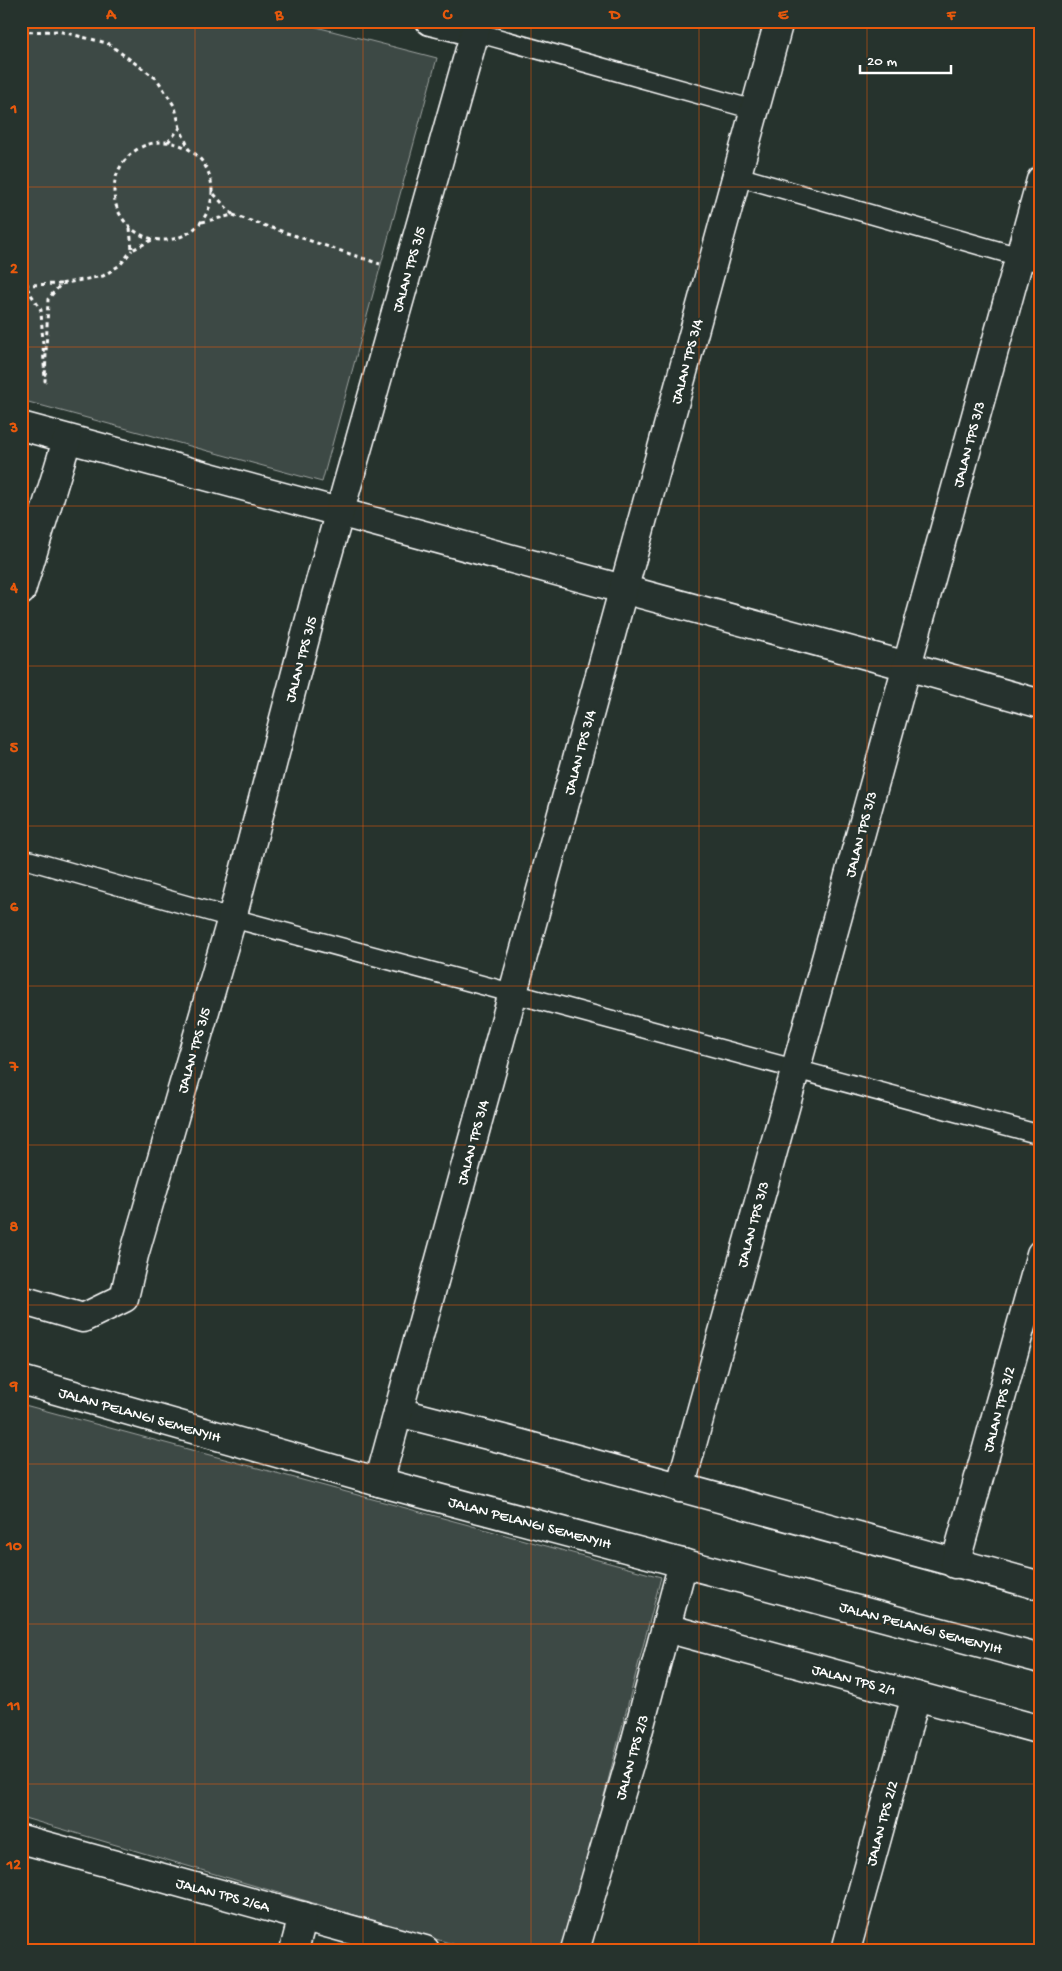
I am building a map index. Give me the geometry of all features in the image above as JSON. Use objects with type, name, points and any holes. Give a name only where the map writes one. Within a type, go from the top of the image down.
[{"type":"street","points":[[430,21],[477,27]]},
{"type":"street","name":"JALAN TPS 3/4","points":[[379,1482],[780,21]]},
{"type":"street","name":"JALAN TPS 3/5","points":[[21,1300],[84,1318],[124,1298],[134,1256],[232,918],[339,513],[477,27]]},
{"type":"street","name":"JALAN TPS 3/3","points":[[680,1488],[907,666],[1030,260],[1041,180]]},
{"type":"street","points":[[21,426],[1041,704]]},
{"type":"street","points":[[21,591],[67,440]]},
{"type":"street","name":"JALAN TPS 3/2","points":[[956,1564],[1041,1254]]},
{"type":"street","name":"JALAN PELANGI SEMENYIH","points":[[21,1380],[379,1482],[1041,1659]]},
{"type":"street","points":[[398,1412],[1041,1586]]},
{"type":"street","name":"JALAN TPS 2/3","points":[[575,1950],[632,1755],[683,1563]]},
{"type":"street","name":"JALAN TPS 2/1","points":[[666,1628],[1041,1730]]},
{"type":"street","name":"JALAN TPS 2/2","points":[[846,1950],[916,1696]]},
{"type":"street","name":"JALAN TPS 2/6A","points":[[21,1839],[426,1950]]},
{"type":"street","points":[[294,1950],[302,1916]]},
{"type":"lane","points":[[477,27],[755,110]]},
{"type":"lane","points":[[737,176],[1030,260]]},
{"type":"lane","points":[[21,858],[232,918],[1041,1135]]},
{"type":"path","points":[[21,32],[58,31],[106,43],[157,79],[175,107],[180,128],[189,150]]},
{"type":"path","points":[[168,142],[180,128]]},
{"type":"path","points":[[168,142],[183,145],[189,150],[197,154],[207,167],[212,183],[212,199],[207,215],[197,228],[184,237],[168,241],[152,240],[138,234],[125,223],[117,209],[114,193],[116,177],[123,162],[135,150],[150,143],[168,142]]},
{"type":"path","points":[[212,192],[233,215],[387,266]]},
{"type":"path","points":[[202,222],[233,215]]},
{"type":"path","points":[[130,228],[132,250]]},
{"type":"path","points":[[23,284],[61,284],[103,276],[120,265],[132,250],[152,240]]},
{"type":"path","points":[[23,284],[41,310],[45,381],[48,300],[61,284]]},
{"type":"shaded area","points":[[21,21],[293,21],[437,58],[322,482],[21,400]]},
{"type":"shaded area","points":[[21,1404],[661,1577],[564,1950],[473,1950],[21,1817]]}]
